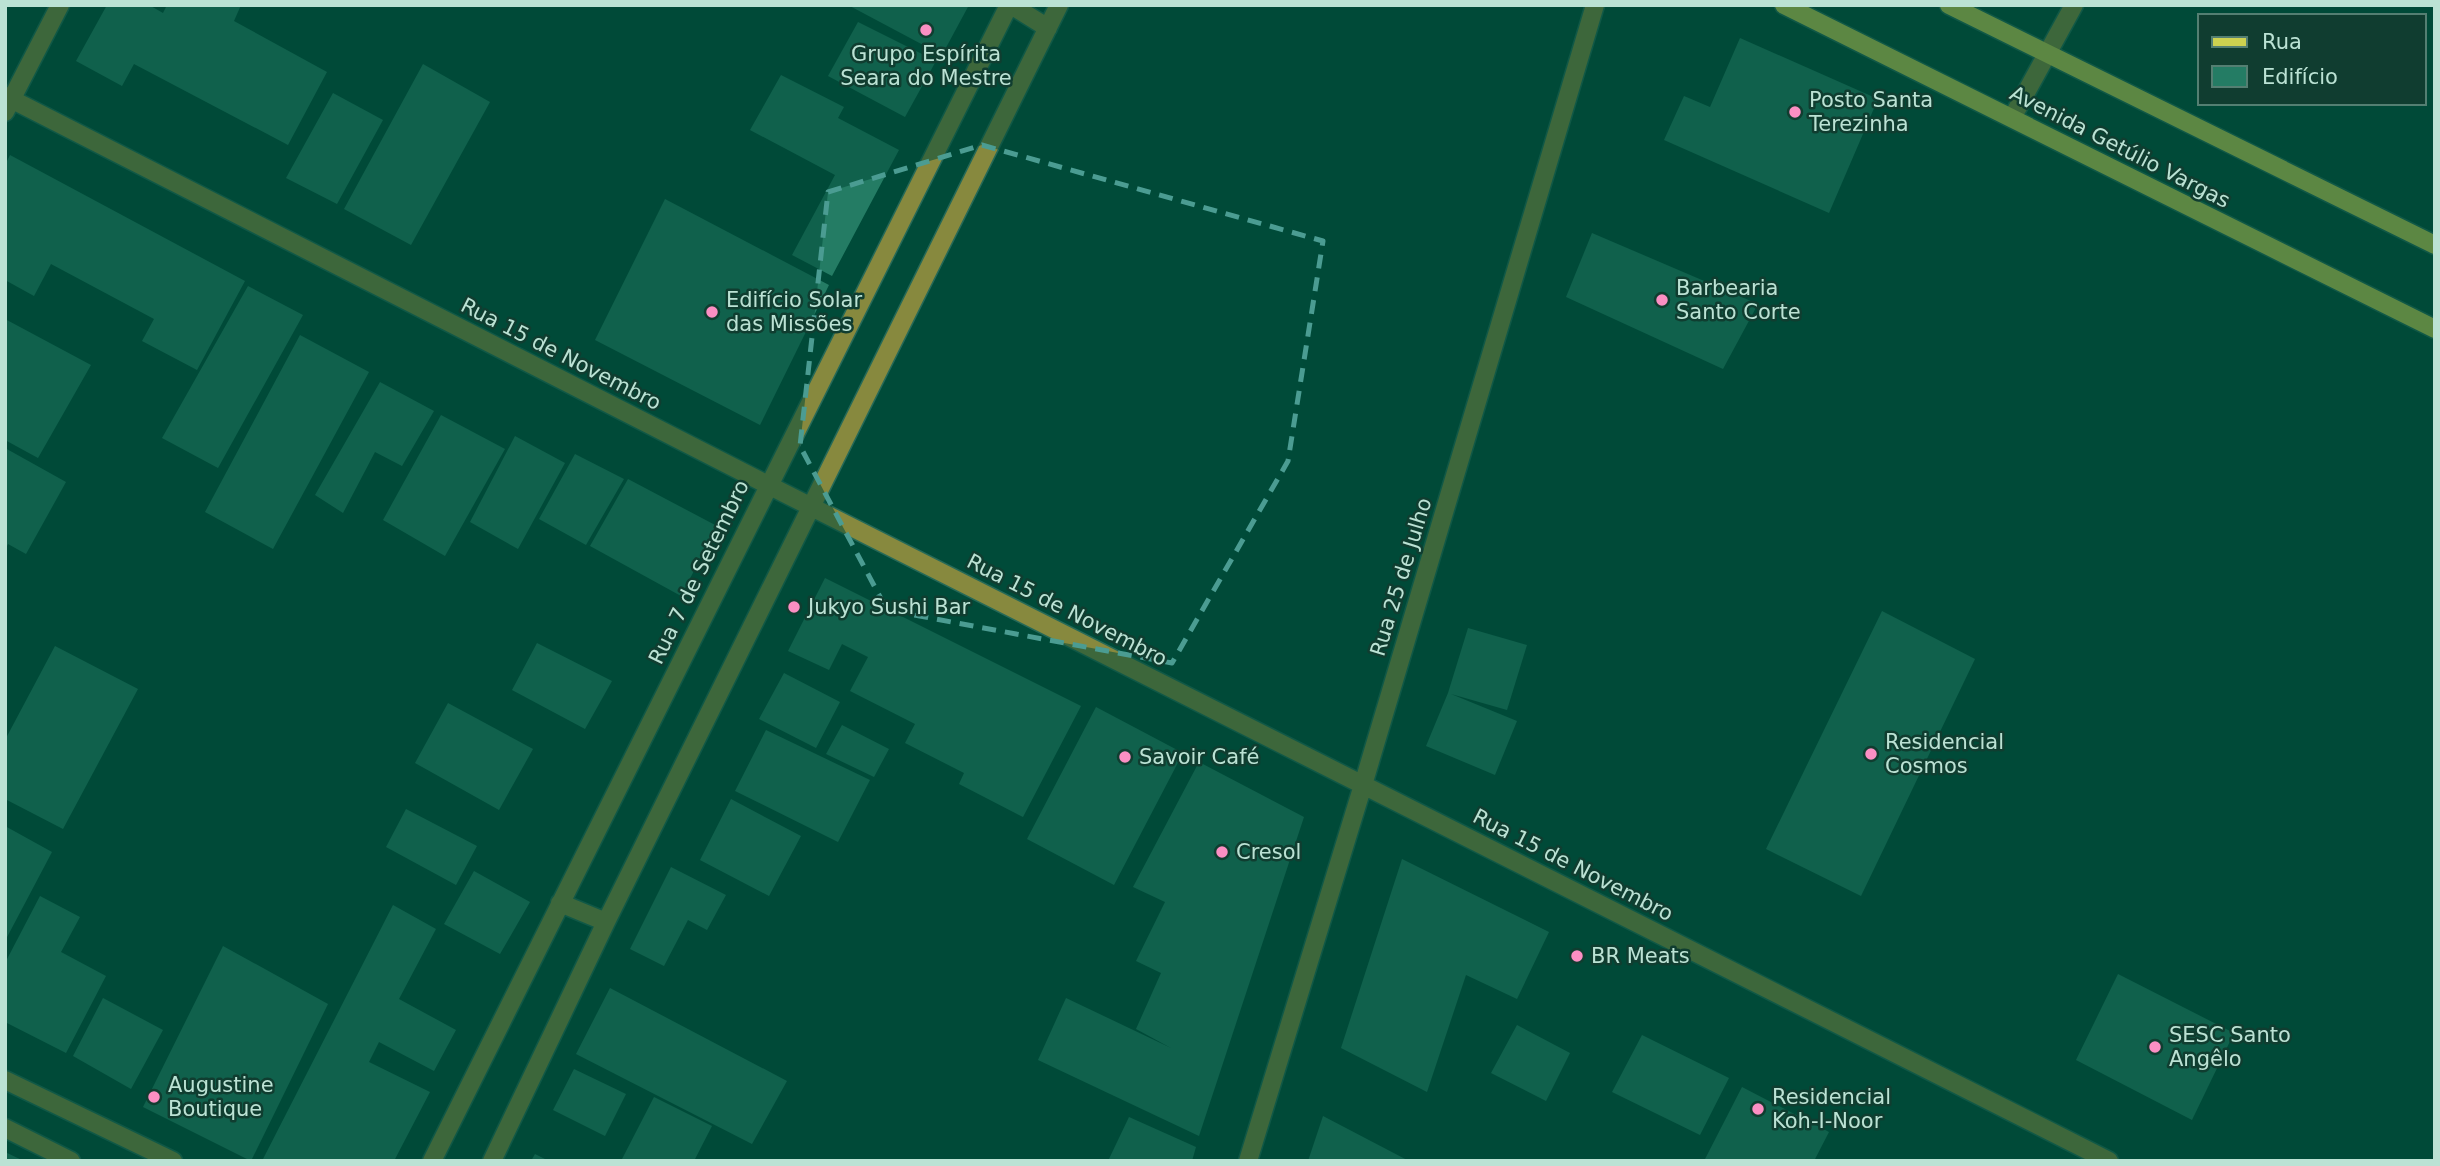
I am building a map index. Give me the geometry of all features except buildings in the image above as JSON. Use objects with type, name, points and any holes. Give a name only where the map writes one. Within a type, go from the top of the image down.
[{"type":"main road","name":"Avenida Getúlio Vargas","points":[[1784,5],[2435,330]]},
{"type":"main road","points":[[1949,5],[2435,246]]},
{"type":"street","points":[[7,103],[60,5]]},
{"type":"street","points":[[1010,5],[1048,28]]},
{"type":"street","name":"Rua 7 de Setembro","points":[[432,1161],[1010,5]]},
{"type":"street","points":[[492,1161],[810,506],[1059,5]]},
{"type":"street","name":"Rua 25 de Julho","points":[[1248,1161],[1595,5]]},
{"type":"street","points":[[2012,118],[2074,5]]},
{"type":"street","name":"Rua 15 de Novembro","points":[[7,103],[2109,1161]]},
{"type":"street","points":[[560,903],[606,922]]},
{"type":"street","points":[[5,1080],[173,1161]]},
{"type":"street","points":[[5,1128],[71,1161]]},
{"type":"highlighted area","points":[[982,145],[1323,241],[1288,461],[1172,663],[887,610],[800,446],[828,192]]},
{"type":"place","name":"Grupo Espírita Seara do Mestre","points":[[926,30]]},
{"type":"place","name":"Posto Santa Terezinha","points":[[1795,112]]},
{"type":"place","name":"Barbearia Santo Corte","points":[[1662,300]]},
{"type":"place","name":"Edifício Solar das Missões","points":[[712,312]]},
{"type":"place","name":"Jukyo Sushi Bar","points":[[794,607]]},
{"type":"place","name":"Residencial Cosmos","points":[[1871,754]]},
{"type":"place","name":"Savoir Café","points":[[1125,757]]},
{"type":"place","name":"Cresol","points":[[1222,852]]},
{"type":"place","name":"BR Meats","points":[[1577,956]]},
{"type":"place","name":"SESC Santo Angêlo","points":[[2155,1047]]},
{"type":"place","name":"Augustine Boutique","points":[[154,1097]]},
{"type":"place","name":"Residencial Koh-I-Noor","points":[[1758,1109]]}]
